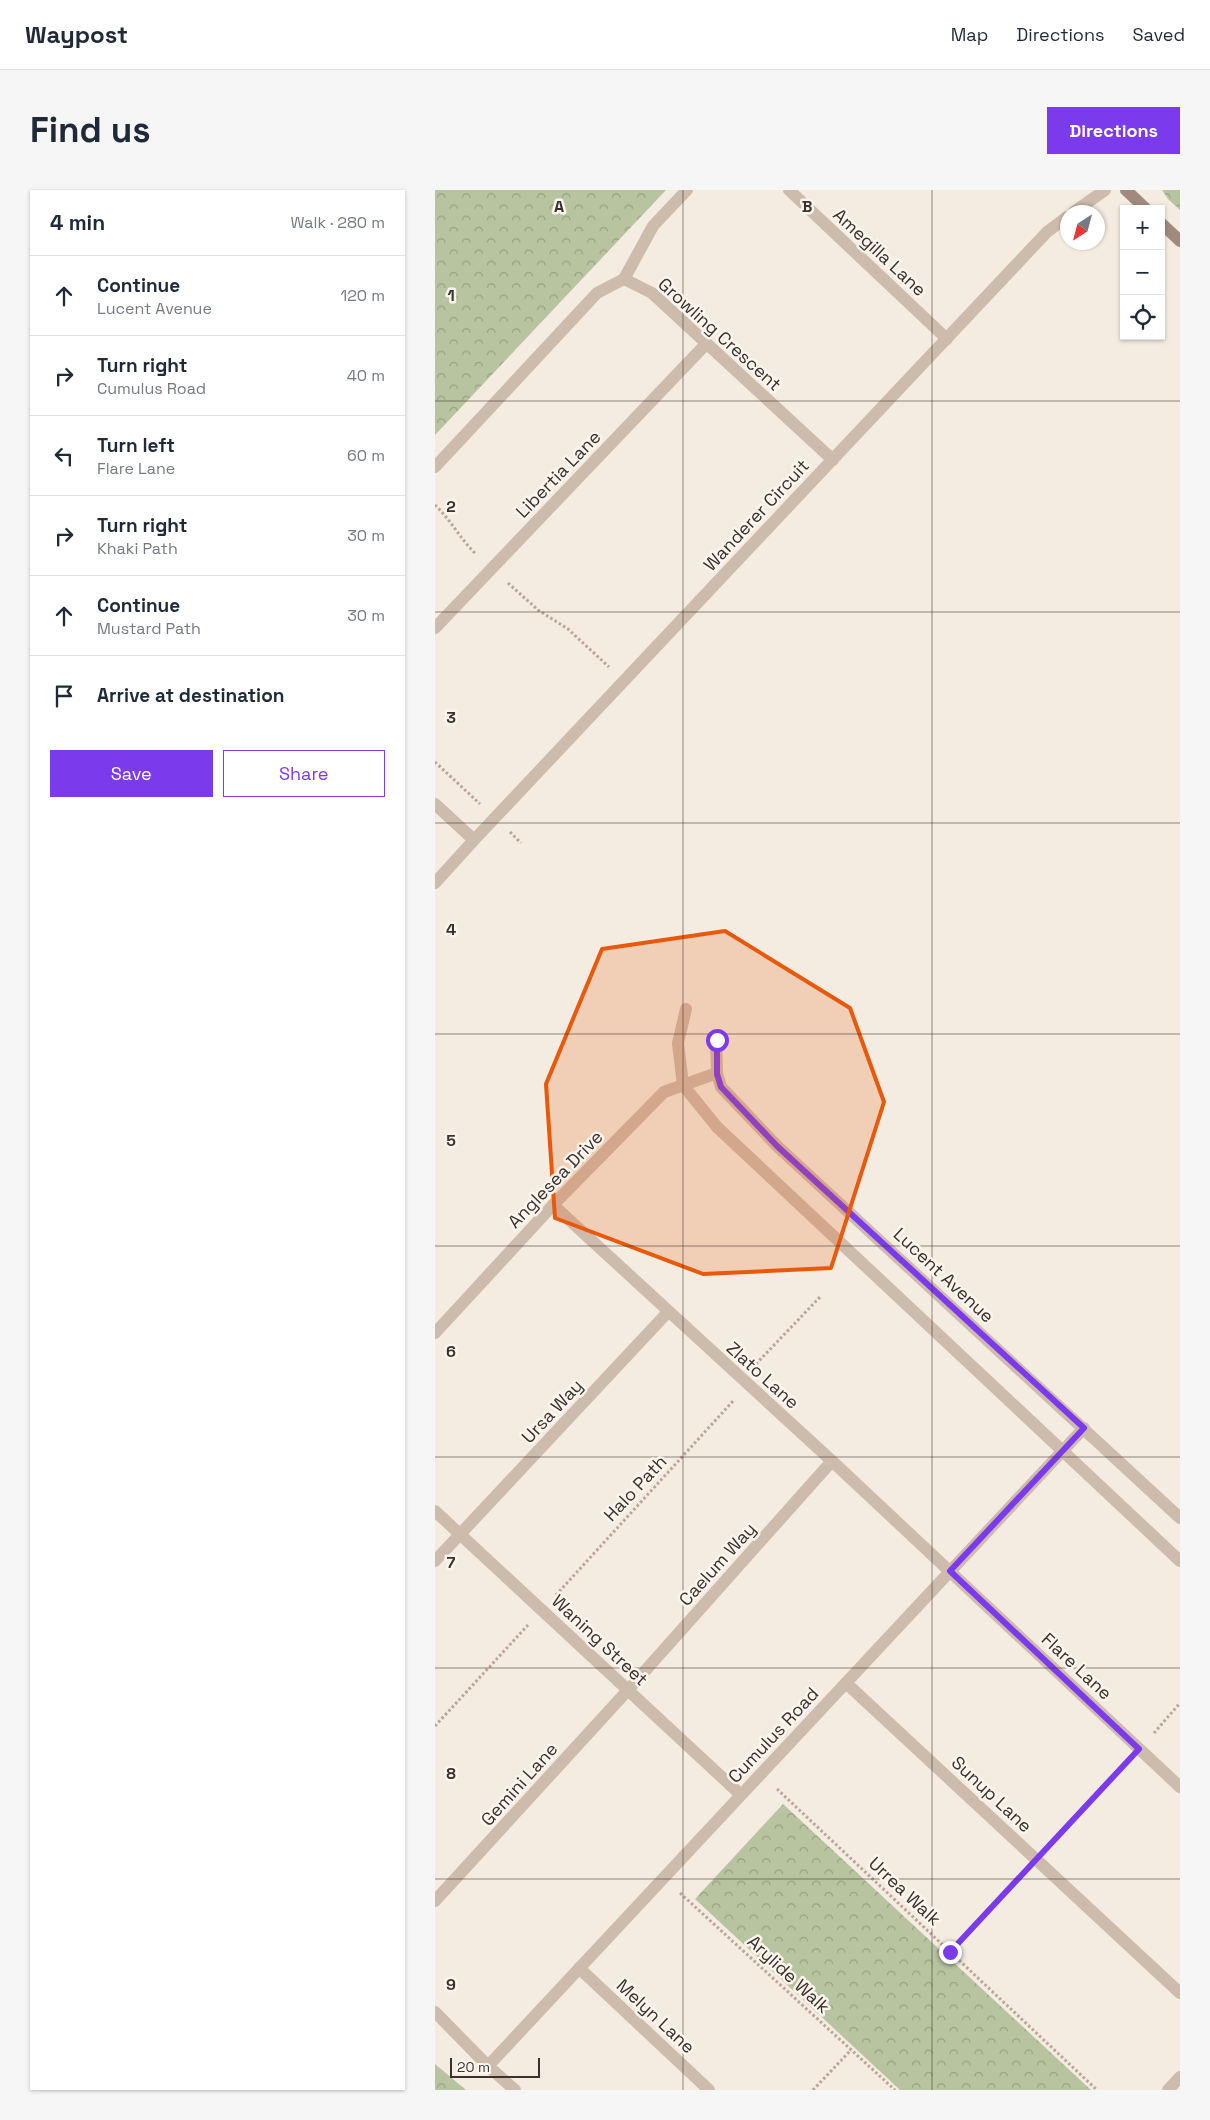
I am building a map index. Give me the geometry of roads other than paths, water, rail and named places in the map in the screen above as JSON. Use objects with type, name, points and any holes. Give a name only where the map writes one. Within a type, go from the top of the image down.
[{"type":"street","points":[[435,467],[597,293],[624,279],[653,226],[687,190]]},
{"type":"street","name":"Amegilla Lane","points":[[789,190],[947,339]]},
{"type":"street","points":[[1084,205],[1105,190]]},
{"type":"street","points":[[1126,190],[1142,205]]},
{"type":"street","name":"Wanderer Circuit","points":[[435,883],[1047,232],[1060,222]]},
{"type":"street","points":[[1165,228],[1180,241]]},
{"type":"street","name":"Growling Crescent","points":[[624,279],[653,293],[833,460]]},
{"type":"street","name":"Libertia Lane","points":[[435,628],[706,344]]},
{"type":"street","points":[[435,804],[474,840]]},
{"type":"street","points":[[686,1009],[678,1043],[683,1085],[717,1127],[1180,1561]]},
{"type":"street","name":"Lucent Avenue","points":[[717,1040],[717,1074],[721,1087],[777,1146],[1180,1518]]},
{"type":"street","name":"Anglesea Drive","points":[[435,1333],[553,1205],[664,1092],[717,1074]]},
{"type":"street","name":"Zlato Lane","points":[[553,1205],[950,1571]]},
{"type":"street","name":"Ursa Way","points":[[435,1561],[668,1312]]},
{"type":"street","name":"Cumulus Road","points":[[489,2066],[1084,1428]]},
{"type":"street","name":"Caelum Way","points":[[628,1690],[832,1461]]},
{"type":"street","name":"Waning Street","points":[[435,1511],[741,1795]]},
{"type":"street","name":"Flare Lane","points":[[950,1571],[1180,1787]]},
{"type":"street","name":"Sunup Lane","points":[[846,1683],[1180,1993]]},
{"type":"street","name":"Gemini Lane","points":[[435,1901],[628,1690]]},
{"type":"street","name":"Melyn Lane","points":[[579,1968],[709,2090]]},
{"type":"street","points":[[435,2012],[515,2090]]},
{"type":"street","points":[[1168,2090],[1180,2077]]}]
